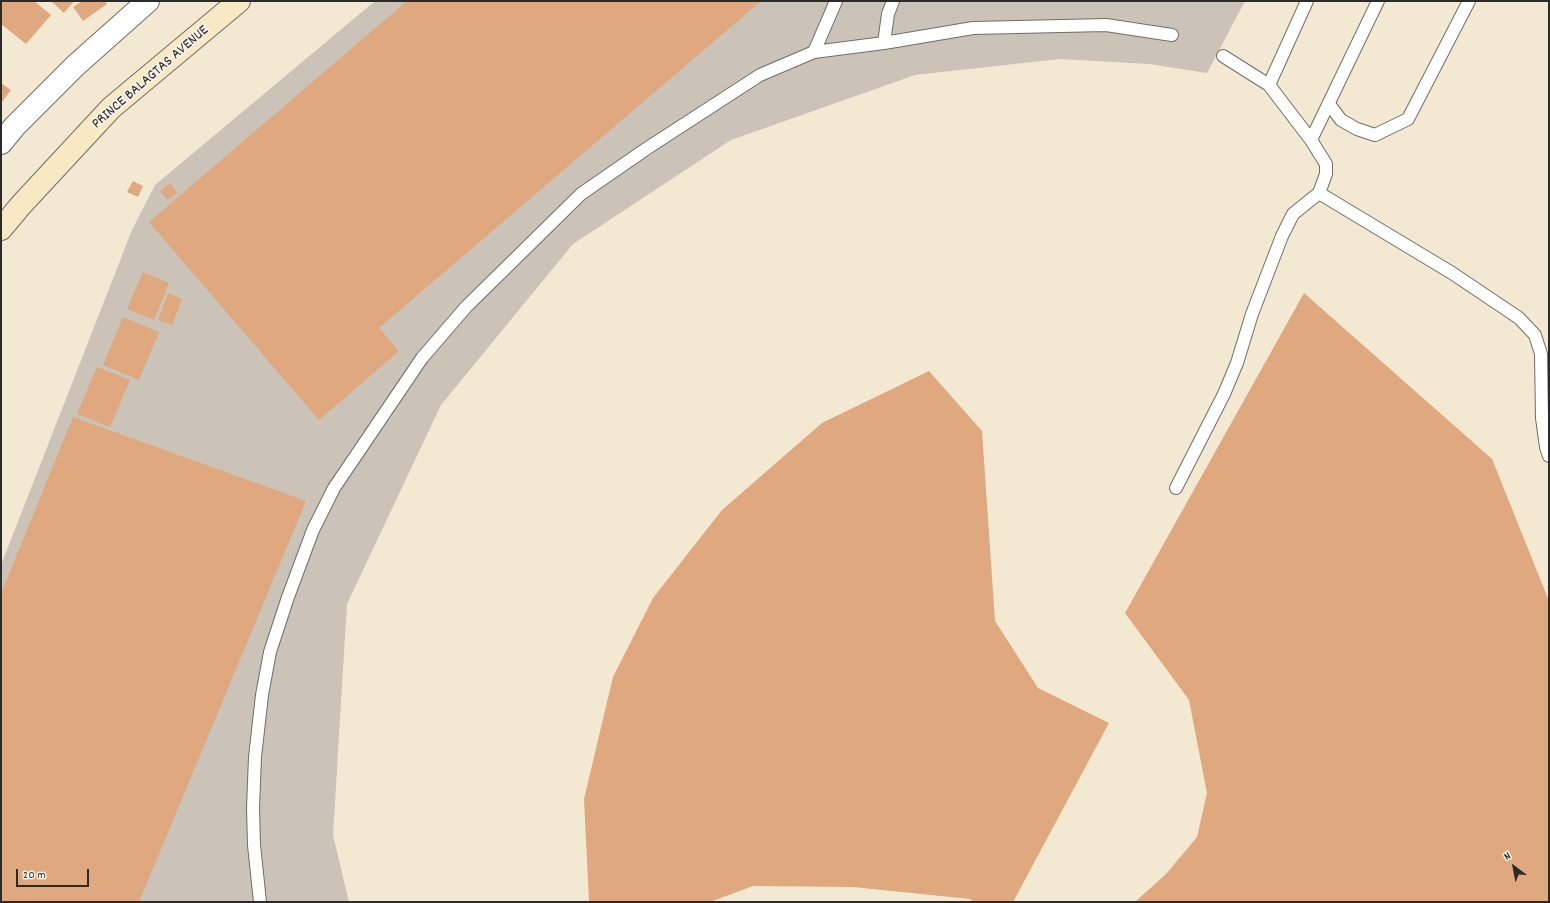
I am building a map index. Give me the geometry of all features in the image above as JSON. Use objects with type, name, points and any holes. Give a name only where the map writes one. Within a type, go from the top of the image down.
[{"type":"main road","name":"PRINCE BALAGTAS AVENUE","points":[[1,229],[21,205],[111,108],[239,1]]},
{"type":"street","points":[[1,143],[15,126],[75,66],[148,1]]},
{"type":"lane","points":[[814,52],[836,1]]},
{"type":"lane","points":[[884,44],[888,14],[893,1]]},
{"type":"lane","points":[[1269,85],[1306,1]]},
{"type":"lane","points":[[1311,140],[1378,1]]},
{"type":"lane","points":[[1329,104],[1341,120],[1357,129],[1375,134],[1408,119],[1470,1]]},
{"type":"lane","points":[[260,902],[254,845],[253,808],[255,758],[261,703],[270,652],[288,597],[313,530],[334,488],[422,358],[462,312],[581,194],[646,149],[760,75],[814,52],[884,44],[973,28],[1106,25],[1172,35]]},
{"type":"lane","points":[[1176,488],[1224,394],[1238,363],[1252,314],[1282,236],[1293,214],[1319,193],[1326,174],[1326,164],[1311,140],[1269,85],[1223,56]]},
{"type":"lane","points":[[1319,193],[1452,273],[1519,318],[1544,344],[1541,354],[1542,418],[1546,447],[1549,456]]},
{"type":"shaded area","points":[[375,1],[1245,1],[1207,73],[1149,64],[1060,59],[915,75],[731,140],[573,244],[441,405],[347,604],[333,835],[349,902],[1,902],[1,565],[132,230],[155,185]]},
{"type":"building","points":[[2,1],[34,1],[51,15],[26,44],[1,24]]},
{"type":"building","points":[[51,1],[74,1],[64,13]]},
{"type":"building","points":[[82,1],[105,1],[107,4],[83,21],[73,7]]},
{"type":"building","points":[[407,1],[761,1],[379,328],[399,351],[319,420],[149,222]]},
{"type":"building","points":[[1,83],[11,90],[1,103]]},
{"type":"building","points":[[133,181],[143,186],[138,197],[127,192]]},
{"type":"building","points":[[170,183],[177,193],[168,200],[160,191]]},
{"type":"building","points":[[143,272],[169,283],[154,320],[127,309]]},
{"type":"building","points":[[168,293],[182,299],[172,325],[158,320]]},
{"type":"building","points":[[1304,293],[1492,459],[1549,601],[1549,902],[1135,902],[1166,874],[1197,837],[1207,793],[1189,700],[1125,613]]},
{"type":"building","points":[[123,317],[159,332],[139,380],[103,365]]},
{"type":"building","points":[[97,367],[130,380],[110,427],[77,414]]},
{"type":"building","points":[[929,371],[982,431],[995,621],[1038,688],[1109,723],[1013,902],[974,902],[970,899],[853,887],[753,886],[710,902],[589,902],[584,799],[613,677],[653,598],[722,510],[822,423]]},
{"type":"building","points":[[73,417],[306,501],[139,902],[1,902],[1,594]]}]
